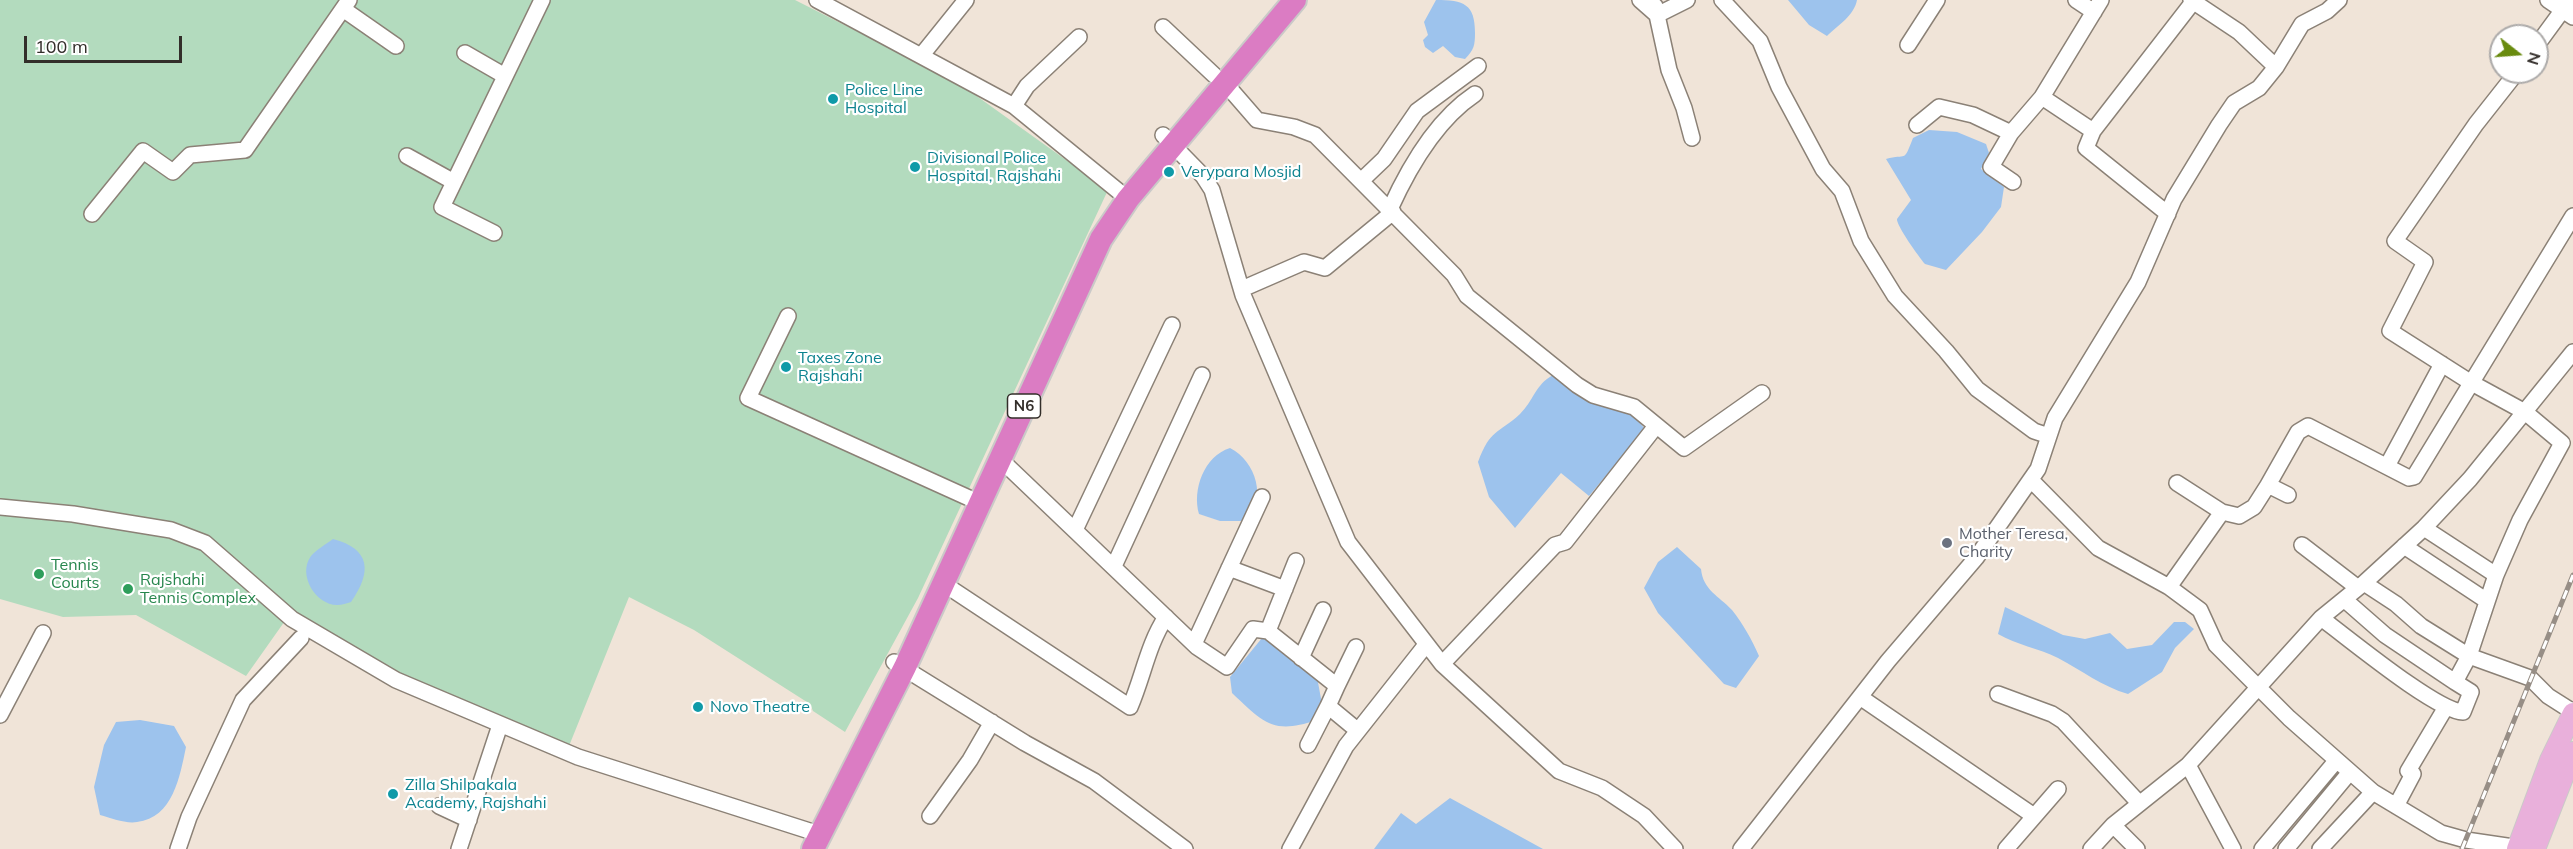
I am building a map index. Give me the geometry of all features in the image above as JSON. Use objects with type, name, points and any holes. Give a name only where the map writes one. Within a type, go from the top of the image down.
[{"type":"highway","name":"N6","points":[[798,849],[815,838],[899,664],[974,500],[1087,241],[1219,78],[1275,0]]},
{"type":"highway","name":"N6","points":[[1219,78],[1295,0]]},
{"type":"highway","name":"N6","points":[[899,664],[944,584],[974,500],[1000,459],[1123,195]]},
{"type":"main road","points":[[2525,848],[2566,761],[2573,712]]},
{"type":"street","points":[[494,233],[442,207],[542,0]]},
{"type":"street","points":[[817,0],[1014,106],[1123,195]]},
{"type":"street","points":[[921,56],[966,0]]},
{"type":"street","points":[[1640,0],[1655,7],[1687,0]]},
{"type":"street","points":[[1722,0],[1760,41],[1779,87],[1823,169],[1842,191],[1861,242],[1895,296],[1946,351],[1977,389],[2034,430],[2049,436]]},
{"type":"street","points":[[1908,45],[1937,0]]},
{"type":"street","points":[[2013,182],[1991,167],[2011,133],[2042,97],[2097,6],[2076,0]]},
{"type":"street","points":[[1741,849],[1860,697],[1976,558],[2031,480],[2038,469],[2055,418],[2138,282],[2185,180],[2234,103],[2259,88],[2276,67],[2302,24],[2327,11],[2339,0]]},
{"type":"street","points":[[2548,0],[2570,6],[2549,31]]},
{"type":"street","points":[[2168,214],[2086,148],[2093,131],[2192,1],[2239,32],[2276,67]]},
{"type":"street","points":[[92,214],[143,151],[173,172],[190,155],[245,150],[346,4],[396,46]]},
{"type":"street","points":[[1655,7],[1669,70],[1684,108],[1692,138]]},
{"type":"street","points":[[1163,27],[1219,78],[1257,120],[1294,127],[1315,135],[1454,275],[1467,296],[1576,385],[1593,395],[1634,407],[1684,448],[1762,393]]},
{"type":"street","points":[[1014,106],[1027,86],[1079,37]]},
{"type":"street","points":[[465,53],[505,76]]},
{"type":"street","points":[[1362,180],[1384,159],[1417,111],[1478,66]]},
{"type":"street","points":[[2455,682],[2469,656],[2496,574],[2520,520],[2562,443],[2525,412],[2470,382],[2390,331],[2425,262],[2395,241],[2476,124],[2508,84]]},
{"type":"street","points":[[1242,289],[1304,262],[1325,268],[1391,211],[1408,170],[1459,105],[1475,94]]},
{"type":"street","points":[[2042,97],[2093,131]]},
{"type":"street","points":[[1917,125],[1939,107],[1973,115],[2011,133]]},
{"type":"street","points":[[1168,140],[1203,176],[1212,190],[1242,289],[1348,542],[1425,646],[1442,664],[1559,771],[1610,794],[1644,816],[1675,849]]},
{"type":"street","points":[[407,156],[454,182]]},
{"type":"street","points":[[2177,483],[2222,512],[2239,516],[2247,513],[2268,485],[2303,427],[2308,426],[2409,478],[2414,477],[2573,216]]},
{"type":"street","points":[[788,316],[748,398],[974,500]]},
{"type":"street","points":[[1075,530],[1172,325]]},
{"type":"street","points":[[2091,849],[2113,825],[2188,765],[2321,618],[2361,586],[2424,528],[2470,479],[2573,352]]},
{"type":"street","points":[[2387,466],[2442,364]]},
{"type":"street","points":[[1114,566],[1202,375]]},
{"type":"street","points":[[1442,664],[1555,545],[1565,542],[1656,426]]},
{"type":"street","points":[[1000,459],[1194,644],[1227,667],[1253,629],[1268,631],[1337,686]]},
{"type":"street","points":[[2031,480],[2097,548],[2169,588],[2200,610],[2216,645],[2259,689],[2336,761],[2373,792],[2441,833],[2466,840],[2525,848]]},
{"type":"street","points":[[2268,485],[2288,495]]},
{"type":"street","points":[[1194,644],[1262,497]]},
{"type":"street","points":[[0,507],[73,514],[171,530],[205,543],[292,620],[321,639],[396,680],[500,725],[604,766],[815,838]]},
{"type":"street","points":[[2169,588],[2222,512]]},
{"type":"street","points":[[2424,528],[2496,574]]},
{"type":"street","points":[[2302,545],[2361,586],[2396,604],[2421,626],[2469,656],[2530,678],[2548,696],[2573,712]]},
{"type":"street","points":[[2404,546],[2487,601]]},
{"type":"street","points":[[1268,631],[1296,561]]},
{"type":"street","points":[[1229,568],[1285,589]]},
{"type":"street","points":[[944,584],[1130,707],[1142,680],[1154,635],[1166,617]]},
{"type":"street","points":[[2321,618],[2397,675],[2446,707],[2463,712],[2472,695],[2468,688],[2455,682],[2385,635],[2344,600]]},
{"type":"street","points":[[1301,658],[1323,610]]},
{"type":"street","points":[[0,715],[43,633]]},
{"type":"street","points":[[178,849],[189,817],[243,700],[301,638]]},
{"type":"street","points":[[1290,849],[1346,746],[1425,646]]},
{"type":"street","points":[[1308,746],[1356,647]]},
{"type":"street","points":[[899,664],[992,722],[1094,781],[1185,849]]},
{"type":"street","points":[[1998,694],[2052,714],[2062,721],[2139,803]]},
{"type":"street","points":[[1860,697],[2034,816]]},
{"type":"street","points":[[1328,706],[1357,730]]},
{"type":"street","points":[[2396,806],[2413,774],[2408,771],[2446,707]]},
{"type":"street","points":[[930,816],[970,760],[992,722]]},
{"type":"street","points":[[459,849],[500,725]]},
{"type":"street","points":[[2262,849],[2336,761]]},
{"type":"street","points":[[2188,765],[2233,849]]},
{"type":"street","points":[[2286,849],[2350,772]]},
{"type":"street","points":[[2006,849],[2058,789]]},
{"type":"street","points":[[2321,849],[2373,792]]},
{"type":"street","points":[[439,807],[469,820]]},
{"type":"street","points":[[2113,825],[2137,849]]},
{"type":"green space","points":[[0,0],[795,0],[957,82],[1108,190],[918,598],[845,732],[813,711],[810,704],[694,630],[629,597],[569,746],[479,711],[312,630],[207,540],[0,503]]},
{"type":"green space","name":"Rajshahi Tennis Complex","points":[[0,509],[112,523],[203,544],[287,618],[246,676],[136,615],[63,617],[0,599]]},
{"type":"water","points":[[1436,0],[1461,3],[1470,10],[1473,16],[1475,41],[1465,59],[1455,57],[1443,46],[1433,53],[1425,47],[1423,40],[1428,35],[1424,22]]},
{"type":"water","points":[[1788,0],[1857,0],[1849,16],[1827,36],[1809,25]]},
{"type":"water","points":[[1929,130],[1957,132],[1986,144],[1989,153],[1981,169],[2004,187],[2001,207],[1982,232],[1946,270],[1925,264],[1900,228],[1897,219],[1911,200],[1886,159],[1904,156],[1913,138]]},
{"type":"water","points":[[1553,375],[1572,391],[1621,409],[1645,429],[1589,496],[1561,473],[1515,528],[1489,497],[1478,462],[1491,437],[1525,409],[1542,383]]},
{"type":"water","points":[[1230,448],[1247,462],[1256,482],[1256,503],[1245,521],[1220,521],[1199,514],[1197,505],[1199,485],[1207,466],[1213,458]]},
{"type":"water","points":[[333,539],[346,543],[361,555],[365,572],[351,602],[339,605],[329,604],[316,595],[306,572],[311,556]]},
{"type":"water","points":[[1677,547],[1701,569],[1708,588],[1736,615],[1759,656],[1736,688],[1724,684],[1658,613],[1644,588],[1658,562]]},
{"type":"water","points":[[2005,607],[2063,635],[2085,639],[2110,633],[2127,649],[2152,645],[2174,622],[2185,622],[2194,629],[2175,648],[2162,672],[2128,694],[2101,683],[2058,658],[1998,634]]},
{"type":"water","points":[[1262,638],[1271,642],[1317,677],[1322,704],[1317,720],[1279,726],[1261,719],[1232,693],[1230,677]]},
{"type":"water","points":[[140,720],[174,726],[186,747],[173,794],[159,813],[149,819],[128,822],[100,815],[94,787],[104,745],[116,722]]},
{"type":"water","points":[[1450,798],[1543,849],[1374,849],[1401,813],[1416,824]]},
{"type":"railway","points":[[2462,849],[2573,575]]},
{"type":"place","name":"Police Line Hospital","points":[[833,99]]},
{"type":"place","name":"Divisional Police Hospital, Rajshahi","points":[[915,167]]},
{"type":"place","name":"Verypara Mosjid","points":[[1169,172]]},
{"type":"place","name":"Taxes Zone Rajshahi","points":[[786,367]]},
{"type":"place","name":"Mother Teresa, Charity","points":[[1947,543]]},
{"type":"place","name":"Tennis Courts","points":[[39,574]]},
{"type":"place","name":"Rajshahi Tennis Complex","points":[[128,589]]},
{"type":"place","name":"Novo Theatre","points":[[698,707]]},
{"type":"place","name":"Zilla Shilpakala Academy, Rajshahi","points":[[393,794]]}]
